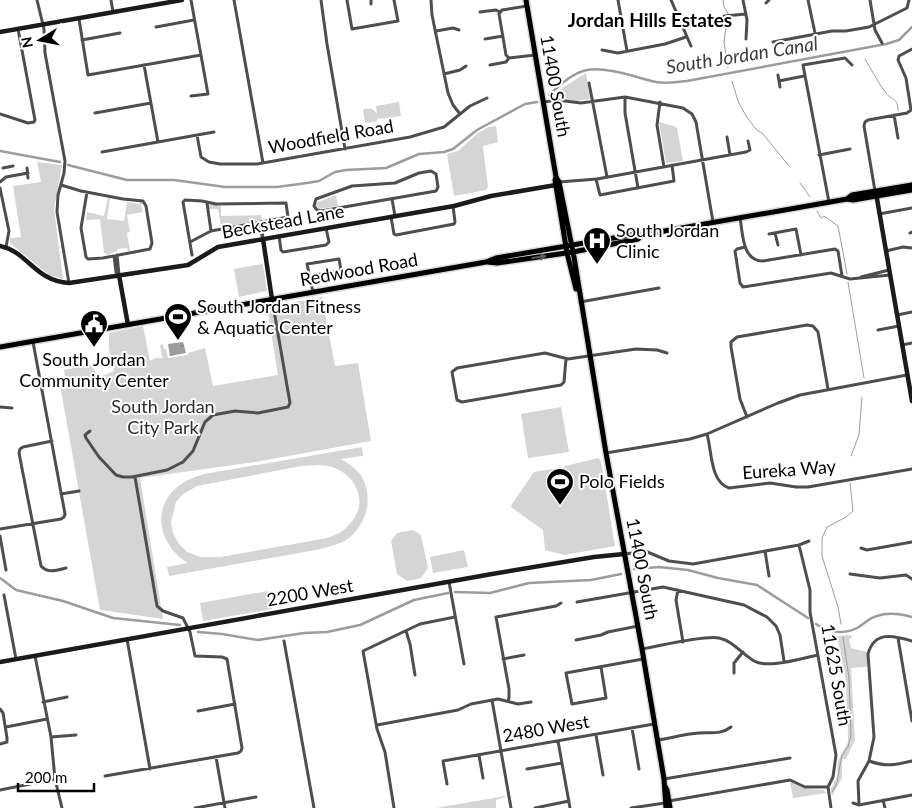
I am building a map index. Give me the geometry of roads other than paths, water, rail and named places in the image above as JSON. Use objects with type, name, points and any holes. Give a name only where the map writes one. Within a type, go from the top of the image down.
[{"type":"main road","name":"11400 South","points":[[527,3],[557,181],[644,659],[664,779],[666,804],[670,808]]},
{"type":"main road","name":"Redwood Road","points":[[0,347],[486,262],[496,258],[637,234],[642,235],[847,199],[853,200],[912,185]]},
{"type":"main road","name":"Redwood Road","points":[[876,194],[912,190]]},
{"type":"main road","name":"Redwood Road","points":[[486,262],[497,263],[570,252],[638,239],[642,235]]},
{"type":"street","points":[[37,0],[44,34],[44,53],[65,161],[57,200],[57,212],[68,283]]},
{"type":"street","points":[[111,0],[113,12]]},
{"type":"street","points":[[0,32],[179,0]]},
{"type":"street","points":[[191,0],[208,94],[191,96]]},
{"type":"street","points":[[234,0],[263,163]]},
{"type":"street","points":[[321,0],[345,149]]},
{"type":"street","points":[[347,0],[352,29],[398,21],[394,0]]},
{"type":"street","points":[[431,0],[431,9],[444,74],[451,100],[460,114]]},
{"type":"street","points":[[618,0],[627,51]]},
{"type":"street","points":[[671,0],[691,46]]},
{"type":"street","points":[[743,0],[746,14],[746,39]]},
{"type":"street","points":[[808,0],[816,34]]},
{"type":"street","points":[[870,0],[874,25],[882,43]]},
{"type":"street","points":[[773,42],[874,25],[909,6],[908,0]]},
{"type":"street","points":[[480,12],[496,10],[500,12],[527,3]]},
{"type":"street","points":[[500,12],[506,55],[509,58]]},
{"type":"street","points":[[724,16],[746,14]]},
{"type":"street","points":[[79,19],[88,75],[201,55]]},
{"type":"street","points":[[156,27],[194,20]]},
{"type":"street","points":[[436,31],[453,28],[460,30]]},
{"type":"street","points":[[0,114],[28,123],[34,122],[35,116],[18,29]]},
{"type":"street","points":[[82,40],[120,34]]},
{"type":"street","points":[[485,39],[503,36]]},
{"type":"street","points":[[602,50],[618,53],[665,44],[686,37]]},
{"type":"street","points":[[912,49],[899,56],[898,60],[906,78],[911,111],[868,120],[864,124],[907,376],[911,385],[912,401]]},
{"type":"street","points":[[490,65],[506,62],[509,58],[536,55]]},
{"type":"street","points":[[829,202],[803,65],[845,58],[852,65]]},
{"type":"street","points":[[144,65],[158,142]]},
{"type":"street","points":[[444,74],[460,70],[466,66]]},
{"type":"street","points":[[778,75],[780,87]]},
{"type":"street","points":[[779,81],[804,76]]},
{"type":"street","points":[[589,83],[607,177]]},
{"type":"street","points":[[544,102],[557,100],[581,103],[625,97],[660,102],[683,108],[692,114],[696,122],[713,222]]},
{"type":"street","points":[[625,97],[625,113],[638,188]]},
{"type":"street","name":"Woodfield Road","points":[[197,135],[201,157],[209,162],[220,164],[263,163],[410,137],[433,131],[449,124],[470,106],[487,98]]},
{"type":"street","points":[[660,102],[657,125],[664,167]]},
{"type":"street","points":[[95,113],[151,103]]},
{"type":"street","points":[[894,115],[898,138]]},
{"type":"street","points":[[102,152],[214,132]]},
{"type":"street","points":[[727,137],[730,155]]},
{"type":"street","points":[[557,181],[596,179],[730,155],[750,150],[748,141]]},
{"type":"street","points":[[819,155],[850,149]]},
{"type":"street","points":[[3,168],[13,166]]},
{"type":"street","points":[[596,179],[600,195],[674,181],[672,166]]},
{"type":"street","points":[[8,168],[10,176]]},
{"type":"street","points":[[0,182],[10,176],[27,171],[28,178]]},
{"type":"street","points":[[431,171],[436,174],[438,189],[436,191],[392,199],[321,211],[315,208],[315,200],[352,186],[395,182],[419,173],[431,171]]},
{"type":"street","name":"Beckstead Lane","points":[[0,246],[6,247],[20,256],[47,278],[68,283],[188,265],[218,247],[453,206],[557,181]]},
{"type":"street","points":[[61,185],[87,192],[143,201],[146,206],[152,243],[150,248],[91,260],[86,257],[81,228],[87,192]]},
{"type":"street","points":[[0,188],[9,231],[6,247]]},
{"type":"street","points":[[392,199],[394,234],[396,235],[454,224],[456,222],[453,206]]},
{"type":"street","points":[[190,242],[211,231],[288,217],[286,203],[216,204],[185,200],[183,202],[192,255]]},
{"type":"street","points":[[207,203],[211,231]]},
{"type":"street","points":[[879,214],[912,208]]},
{"type":"street","points":[[740,218],[745,247],[750,257],[758,261],[835,250],[838,251],[842,276]]},
{"type":"street","points":[[90,431],[85,435],[86,438],[112,472],[122,478],[135,477],[167,470],[183,462],[193,451],[205,422],[213,415],[235,411],[254,413],[288,407],[290,400],[259,222]]},
{"type":"street","points":[[279,236],[281,250],[285,252],[328,243],[326,228]]},
{"type":"street","points":[[769,234],[796,229],[801,255]]},
{"type":"street","points":[[776,233],[778,245]]},
{"type":"street","points":[[745,247],[735,251],[740,282],[743,286],[831,273],[850,279],[889,272]]},
{"type":"street","points":[[886,251],[904,247],[912,248]]},
{"type":"street","points":[[116,255],[116,272],[119,275],[128,325]]},
{"type":"street","points":[[309,276],[343,270],[339,259],[307,264],[309,276],[313,292]]},
{"type":"street","points":[[580,301],[658,288]]},
{"type":"street","points":[[897,315],[912,312]]},
{"type":"street","points":[[747,417],[740,399],[731,347],[732,342],[737,337],[807,325],[813,326],[818,332],[828,389]]},
{"type":"street","points":[[878,330],[899,326]]},
{"type":"street","points":[[0,529],[64,517],[65,514],[32,342]]},
{"type":"street","points":[[902,345],[912,343]]},
{"type":"street","points":[[566,359],[564,382],[561,385],[462,402],[457,400],[452,372],[456,369],[545,353],[566,359],[636,349],[658,350],[667,353]]},
{"type":"street","points":[[606,453],[707,434],[790,398],[828,389],[907,376]]},
{"type":"street","points":[[0,407],[12,408]]},
{"type":"street","name":"Eureka Way","points":[[707,434],[717,479],[721,484],[729,488],[770,483],[796,487],[808,486],[912,469]]},
{"type":"street","points":[[52,441],[23,447],[20,449],[20,453],[39,562],[47,570],[66,568]]},
{"type":"street","points":[[105,776],[242,751],[227,659],[222,656],[194,656],[184,618],[163,611],[157,606],[135,477]]},
{"type":"street","points":[[61,494],[79,491]]},
{"type":"street","points":[[0,536],[6,570]]},
{"type":"street","points":[[624,554],[645,551],[669,561],[693,564],[809,542]]},
{"type":"street","points":[[861,548],[867,550],[912,542]]},
{"type":"street","name":"11625 South","points":[[799,545],[810,590],[810,612],[836,755],[833,777],[828,787],[831,808]]},
{"type":"street","points":[[765,551],[769,576]]},
{"type":"street","name":"2200 West","points":[[0,662],[449,582],[594,557],[624,554]]},
{"type":"street","points":[[850,574],[880,578],[906,574],[912,580]]},
{"type":"street","points":[[449,582],[464,664]]},
{"type":"street","points":[[577,602],[658,587],[744,605],[767,617],[774,624],[779,632],[784,661]]},
{"type":"street","points":[[678,590],[676,600],[683,642]]},
{"type":"street","points":[[4,595],[16,659]]},
{"type":"street","points":[[508,700],[509,689],[496,617],[556,606],[561,603]]},
{"type":"street","points":[[394,808],[386,758],[377,725],[364,651],[424,623],[455,617]]},
{"type":"street","points":[[576,640],[638,626]]},
{"type":"street","points":[[406,631],[415,675]]},
{"type":"street","points":[[859,804],[858,781],[869,761],[874,737],[868,654],[874,641],[887,636],[912,641]]},
{"type":"street","points":[[642,649],[707,637],[727,641],[754,661],[762,664],[818,655]]},
{"type":"street","points":[[898,638],[907,680],[912,721]]},
{"type":"street","points":[[127,639],[150,769]]},
{"type":"street","points":[[284,641],[314,808]]},
{"type":"street","points":[[734,673],[734,663],[742,652]]},
{"type":"street","points":[[503,658],[524,655]]},
{"type":"street","points":[[35,656],[51,737],[55,779],[62,808]]},
{"type":"street","points":[[601,667],[606,698],[572,704],[566,673],[644,659]]},
{"type":"street","points":[[43,702],[67,697]]},
{"type":"street","points":[[377,725],[458,710],[470,704],[492,700],[508,700],[518,704],[531,702]]},
{"type":"street","points":[[492,700],[511,808]]},
{"type":"street","points":[[198,712],[235,704]]},
{"type":"street","points":[[0,744],[7,742],[6,727],[1,709]]},
{"type":"street","points":[[6,727],[47,719]]},
{"type":"street","name":"2480 West","points":[[447,784],[443,761],[654,724]]},
{"type":"street","points":[[657,740],[701,733],[716,733],[731,727]]},
{"type":"street","points":[[632,728],[639,769]]},
{"type":"street","points":[[51,737],[76,735]]},
{"type":"street","points":[[596,735],[603,775]]},
{"type":"street","points":[[558,741],[570,808]]},
{"type":"street","points":[[479,755],[483,778]]},
{"type":"street","points":[[216,757],[225,808]]},
{"type":"street","points":[[664,779],[790,758]]},
{"type":"street","points":[[869,761],[889,766],[912,761]]},
{"type":"street","points":[[528,769],[562,763]]},
{"type":"street","points":[[0,790],[55,779]]},
{"type":"street","points":[[631,808],[666,804],[790,780],[805,787],[828,787]]},
{"type":"street","points":[[853,803],[859,804],[912,795]]},
{"type":"street","points":[[196,808],[256,797]]},
{"type":"street","points":[[883,800],[885,808]]},
{"type":"street","points":[[535,808],[568,801]]},
{"type":"water","points":[[183,342],[186,353],[170,356],[168,344]]},
{"type":"waterway","points":[[723,0],[724,7],[728,13],[729,25],[726,26],[724,42],[728,68]]},
{"type":"waterway","name":"South Jordan Canal","points":[[549,95],[571,77],[587,70],[612,71],[660,83],[687,81],[886,44],[899,40],[912,27]]},
{"type":"waterway","points":[[865,59],[883,89],[896,101],[898,111]]},
{"type":"waterway","points":[[732,81],[738,101],[746,116],[789,166]]},
{"type":"waterway","name":"South Jordan Canal","points":[[68,165],[127,180],[174,180],[225,187],[277,187],[307,183],[319,181],[335,172],[386,168],[419,154],[444,152],[453,149],[477,130],[525,104],[537,102]]},
{"type":"waterway","name":"South Jordan Canal","points":[[0,151],[60,162]]},
{"type":"waterway","points":[[800,183],[810,197]]},
{"type":"waterway","points":[[817,211],[821,218],[824,216],[838,226],[847,274]]},
{"type":"waterway","points":[[848,282],[864,378]]},
{"type":"waterway","points":[[851,456],[859,435],[862,397]]},
{"type":"waterway","points":[[841,624],[838,607],[822,556],[822,538],[827,527],[853,511],[850,483]]},
{"type":"waterway","points":[[634,569],[659,567],[688,570],[757,585],[808,618]]},
{"type":"waterway","points":[[455,592],[490,593],[529,583],[591,580],[621,574]]},
{"type":"waterway","points":[[0,578],[16,590],[63,601],[113,618],[180,625]]},
{"type":"waterway","points":[[198,632],[258,640],[304,633],[327,632],[360,625],[414,600],[448,593]]},
{"type":"waterway","points":[[816,624],[830,631],[841,632],[857,628],[871,618],[881,615],[894,614],[912,617]]},
{"type":"waterway","points":[[832,792],[837,783],[842,755],[848,747],[851,735],[849,678],[843,637]]},
{"type":"place","name":"South Jordan Clinic","points":[[597,265]]},
{"type":"place","name":"South Jordan Fitness & Aquatic Center","points":[[178,341]]},
{"type":"place","name":"South Jordan Community Center","points":[[94,348]]},
{"type":"place","name":"Polo Fields","points":[[560,506]]},
{"type":"district","name":"Jordan Hills Estates","points":[[650,20]]},
{"type":"park label","name":"South Jordan City Park","points":[[163,417]]}]
